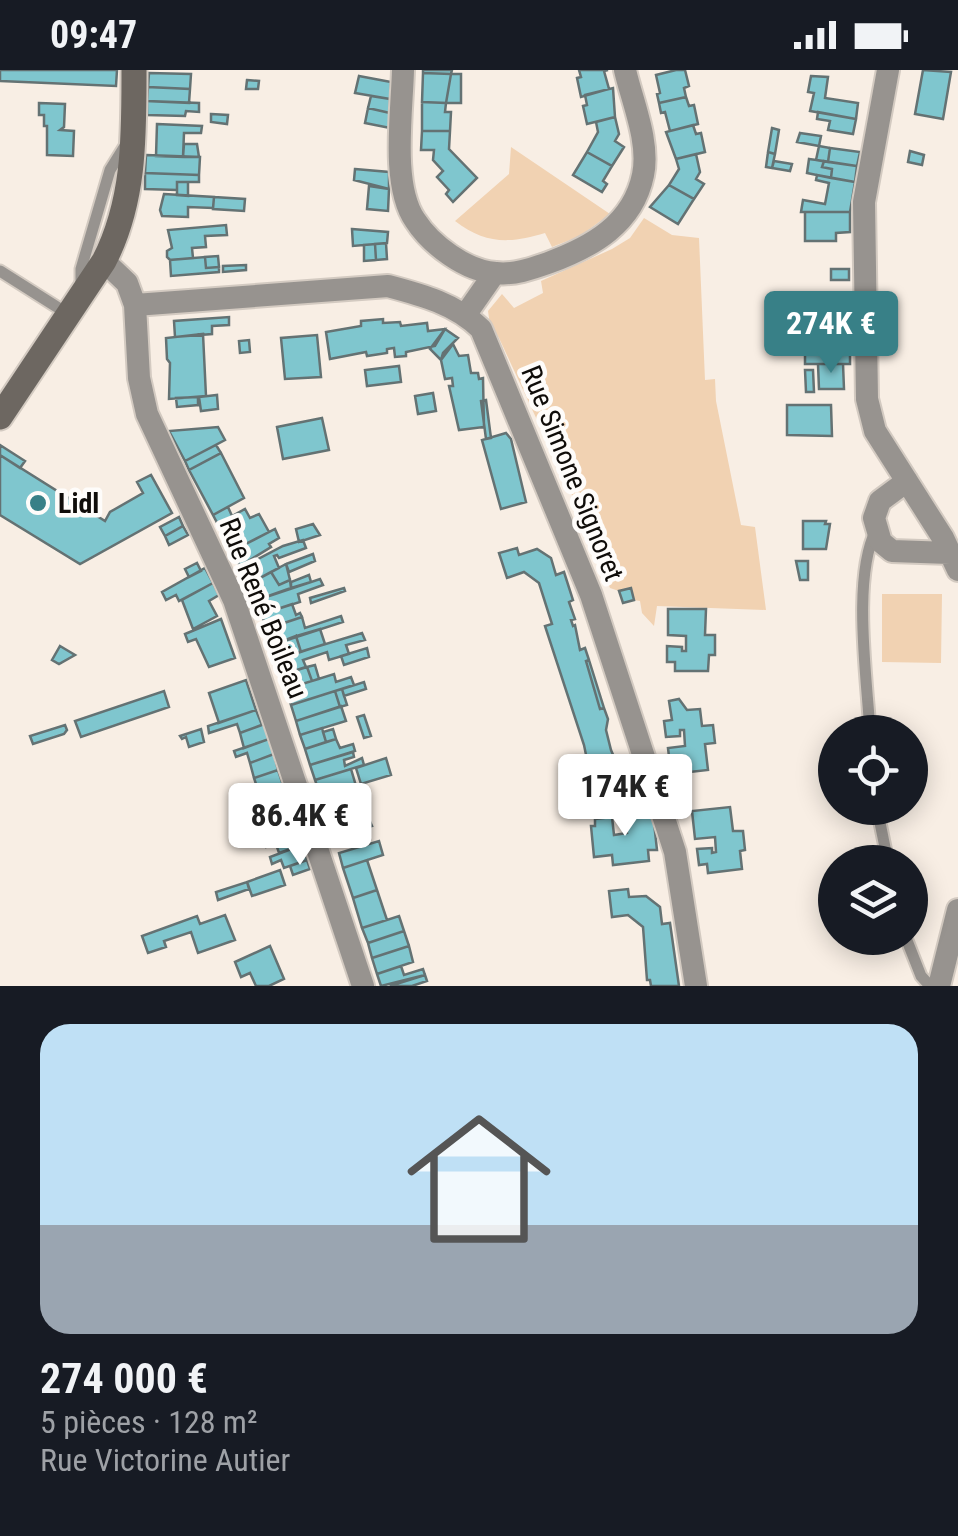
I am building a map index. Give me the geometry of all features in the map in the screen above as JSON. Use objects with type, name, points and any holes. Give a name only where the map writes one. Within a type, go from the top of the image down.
[{"type":"street","points":[[2,410],[104,261],[118,234],[126,203],[133,134],[134,70]]},
{"type":"street","points":[[402,70],[400,159],[404,192],[413,218],[454,258],[494,274],[524,271],[581,251],[627,214],[644,173],[644,146],[625,70]]},
{"type":"street","points":[[888,70],[864,202],[866,399],[875,431],[954,562]]},
{"type":"street","points":[[104,261],[126,284],[135,305],[388,286],[466,314],[494,274]]},
{"type":"street","name":"Rue René Boileau","points":[[135,305],[139,378],[146,414],[234,600],[364,986]]},
{"type":"street","name":"Rue Simone Signoret","points":[[466,314],[480,329],[591,595],[675,852],[696,986]]},
{"type":"street","points":[[907,481],[880,502],[874,518],[880,542],[892,551],[954,562]]},
{"type":"street","points":[[939,986],[958,910]]},
{"type":"lane","points":[[0,270],[74,305],[110,170],[133,134]]},
{"type":"lane","points":[[869,715],[865,557],[876,530]]},
{"type":"lane","points":[[913,955],[930,986]]},
{"type":"shaded area","points":[[511,147],[610,214],[580,236],[552,247],[545,233],[498,240],[466,229],[455,221],[509,174]]},
{"type":"shaded area","points":[[644,218],[672,235],[699,238],[705,380],[715,379],[741,525],[755,527],[766,610],[657,606],[654,626],[642,613],[640,601],[634,600],[632,588],[610,588],[577,506],[490,325],[488,311],[502,294],[514,308],[543,293],[541,281],[630,238]]},
{"type":"shaded area","points":[[882,594],[942,594],[941,663],[882,662]]},
{"type":"building","points":[[0,70],[117,70],[116,86],[0,81]]},
{"type":"building","points":[[423,70],[452,70],[451,74]]},
{"type":"building","points":[[579,70],[608,70],[604,71],[609,89],[581,97]]},
{"type":"building","points":[[685,70],[689,86],[684,88],[686,97],[659,103],[656,75]]},
{"type":"building","points":[[923,70],[951,72],[943,119],[915,114]]},
{"type":"building","points":[[149,73],[191,74],[190,89],[148,87]]},
{"type":"building","points":[[423,73],[451,74],[446,103],[422,102]]},
{"type":"building","points":[[451,74],[461,74],[461,103],[446,103]]},
{"type":"building","points":[[359,76],[391,82],[390,99],[355,93]]},
{"type":"building","points":[[811,76],[828,77],[825,98],[858,103],[856,119],[810,111],[814,93],[808,92]]},
{"type":"building","points":[[247,80],[259,81],[258,89],[246,89]]},
{"type":"building","points":[[148,87],[190,89],[189,103],[147,101]]},
{"type":"building","points":[[613,88],[615,117],[587,124],[585,95]]},
{"type":"building","points":[[371,96],[390,99],[390,113],[368,108]]},
{"type":"building","points":[[686,97],[689,106],[694,105],[698,124],[670,131],[659,103]]},
{"type":"building","points":[[147,101],[199,103],[199,112],[186,111],[185,116],[147,115]]},
{"type":"building","points":[[422,102],[446,103],[445,112],[451,112],[450,131],[422,131]]},
{"type":"building","points":[[39,103],[65,104],[64,127],[60,130],[74,131],[73,156],[47,155],[47,126],[44,115],[39,115]]},
{"type":"building","points":[[368,108],[390,113],[390,128],[365,123]]},
{"type":"building","points":[[818,112],[856,119],[853,134],[828,130],[830,121],[817,119]]},
{"type":"building","points":[[211,114],[228,115],[227,124],[211,122]]},
{"type":"building","points":[[615,117],[619,134],[615,141],[624,147],[612,166],[587,152],[598,132],[596,122]]},
{"type":"building","points":[[157,124],[202,126],[201,133],[184,133],[183,157],[156,156]]},
{"type":"building","points":[[693,125],[696,134],[701,133],[705,152],[676,159],[666,132]]},
{"type":"building","points":[[772,128],[779,130],[775,154],[768,152]]},
{"type":"building","points":[[422,131],[450,131],[449,149],[477,178],[453,202],[446,194],[449,190],[437,177],[443,171],[433,160],[434,150],[421,150]]},
{"type":"building","points":[[800,133],[821,136],[819,146],[797,142]]},
{"type":"building","points":[[184,144],[197,144],[199,157],[183,157]]},
{"type":"building","points":[[819,146],[830,148],[828,162],[816,160]]},
{"type":"building","points":[[830,148],[860,152],[857,166],[828,162]]},
{"type":"building","points":[[910,151],[924,155],[922,165],[908,162]]},
{"type":"building","points":[[587,152],[612,166],[603,181],[607,184],[602,192],[573,175]]},
{"type":"building","points":[[768,152],[775,154],[772,168],[766,167]]},
{"type":"building","points":[[696,154],[700,172],[696,179],[704,184],[694,199],[669,185],[679,169],[676,159]]},
{"type":"building","points":[[146,155],[200,157],[199,175],[145,173]]},
{"type":"building","points":[[809,159],[824,161],[822,167],[832,169],[831,178],[807,173]]},
{"type":"building","points":[[774,161],[792,164],[790,171],[772,168]]},
{"type":"building","points":[[824,161],[857,166],[855,182],[831,178],[832,169],[822,167]]},
{"type":"building","points":[[355,169],[389,172],[389,189],[354,180]]},
{"type":"building","points":[[145,173],[199,175],[199,182],[177,182],[177,190],[145,189]]},
{"type":"building","points":[[817,175],[855,182],[850,212],[801,212],[803,200],[825,204],[829,183],[816,180]]},
{"type":"building","points":[[177,182],[188,182],[188,196],[177,195]]},
{"type":"building","points":[[669,185],[694,199],[678,224],[650,207]]},
{"type":"building","points":[[369,186],[389,189],[388,211],[367,209]]},
{"type":"building","points":[[164,194],[214,197],[213,208],[188,207],[188,217],[162,216]]},
{"type":"building","points":[[214,197],[245,199],[244,211],[213,209]]},
{"type":"building","points":[[805,212],[850,212],[850,232],[836,233],[836,241],[805,241]]},
{"type":"building","points":[[226,225],[227,235],[205,236],[206,247],[192,248],[193,258],[167,257],[172,248],[168,230]]},
{"type":"building","points":[[352,229],[388,232],[387,243],[353,246]]},
{"type":"building","points":[[386,243],[387,259],[376,260],[375,244]]},
{"type":"building","points":[[375,244],[376,260],[364,261],[364,245]]},
{"type":"building","points":[[218,256],[219,267],[206,268],[205,257]]},
{"type":"building","points":[[205,257],[206,268],[219,267],[219,272],[171,276],[170,260]]},
{"type":"building","points":[[246,265],[246,270],[223,272],[223,266]]},
{"type":"building","points":[[831,269],[849,269],[849,280],[831,280]]},
{"type":"building","points":[[821,300],[842,300],[843,333],[822,333]]},
{"type":"building","points":[[229,317],[229,325],[212,326],[212,334],[175,337],[174,321]]},
{"type":"building","points":[[383,319],[383,323],[400,322],[401,326],[427,323],[428,331],[445,329],[435,346],[406,352],[406,356],[395,357],[394,348],[387,349],[387,353],[367,356],[366,352],[330,359],[326,332]]},
{"type":"building","points":[[445,329],[458,338],[441,360],[430,349]]},
{"type":"building","points":[[203,334],[206,396],[169,399],[166,338]]},
{"type":"building","points":[[317,335],[321,377],[285,379],[281,338]]},
{"type":"building","points":[[805,336],[813,336],[813,348],[850,348],[850,364],[805,364]]},
{"type":"building","points":[[249,340],[250,352],[240,353],[239,341]]},
{"type":"building","points":[[453,344],[459,356],[468,355],[471,373],[483,378],[484,427],[459,430],[449,386],[453,386],[452,378],[445,379],[441,360]]},
{"type":"building","points":[[818,364],[843,364],[844,389],[819,389]]},
{"type":"building","points":[[399,366],[401,382],[367,386],[365,370]]},
{"type":"building","points":[[805,370],[813,370],[814,392],[806,392]]},
{"type":"building","points":[[433,393],[436,411],[418,414],[415,396]]},
{"type":"building","points":[[217,395],[218,409],[201,411],[199,397]]},
{"type":"building","points":[[198,397],[198,405],[177,407],[176,398]]},
{"type":"building","points":[[486,400],[491,438],[486,439],[481,401]]},
{"type":"building","points":[[787,405],[831,405],[832,436],[787,435]]},
{"type":"building","points":[[322,418],[329,450],[283,459],[277,427]]},
{"type":"building","points":[[218,427],[225,440],[185,461],[169,431]]},
{"type":"building","points":[[506,433],[511,439],[526,502],[501,509],[482,440]]},
{"type":"building","points":[[0,445],[25,461],[20,468],[0,455]]},
{"type":"building","points":[[216,445],[221,453],[189,470],[185,461]]},
{"type":"building","points":[[221,453],[244,498],[213,515],[189,470]]},
{"type":"building","name":"Lidl","points":[[0,455],[105,521],[110,512],[143,493],[137,482],[151,475],[172,513],[80,564],[0,515]]},
{"type":"building","points":[[228,507],[232,516],[245,509],[250,518],[259,514],[269,532],[232,551],[213,515]]},
{"type":"building","points":[[179,517],[183,526],[165,536],[160,527]]},
{"type":"building","points":[[803,521],[830,524],[826,549],[803,549]]},
{"type":"building","points":[[313,524],[320,535],[299,542],[296,529]]},
{"type":"building","points":[[183,526],[188,535],[169,545],[165,536]]},
{"type":"building","points":[[275,529],[279,538],[269,544],[271,547],[240,566],[232,551]]},
{"type":"building","points":[[303,540],[306,548],[279,558],[274,556],[279,568],[249,584],[241,568]]},
{"type":"building","points":[[517,548],[519,555],[537,549],[551,558],[556,575],[564,572],[573,600],[569,602],[575,619],[571,620],[580,650],[585,648],[589,660],[586,661],[600,709],[604,708],[608,719],[606,730],[611,750],[614,757],[618,756],[618,785],[593,789],[584,745],[545,626],[552,624],[539,583],[524,572],[507,578],[499,553]]},
{"type":"building","points":[[313,554],[315,561],[289,572],[286,564]]},
{"type":"building","points":[[796,561],[808,561],[808,580],[800,580]]},
{"type":"building","points":[[197,563],[201,571],[189,577],[185,569]]},
{"type":"building","points":[[286,564],[290,580],[279,585],[271,572]]},
{"type":"building","points":[[205,568],[213,583],[179,601],[176,595],[166,600],[162,592]]},
{"type":"building","points":[[271,572],[279,585],[290,580],[291,588],[257,600],[249,584]]},
{"type":"building","points":[[309,575],[311,582],[291,588],[291,582]]},
{"type":"building","points":[[320,579],[323,585],[298,594],[300,602],[262,614],[257,600]]},
{"type":"building","points":[[213,583],[219,595],[209,601],[217,616],[193,629],[182,600]]},
{"type":"building","points":[[344,588],[345,591],[311,603],[310,598]]},
{"type":"building","points":[[631,588],[634,600],[623,603],[619,591]]},
{"type":"building","points":[[292,604],[296,615],[300,613],[302,617],[266,629],[262,614]]},
{"type":"building","points":[[668,609],[706,609],[705,635],[715,635],[715,655],[709,655],[708,671],[675,671],[675,662],[667,662],[667,646],[686,651],[686,636],[668,635]]},
{"type":"building","points":[[341,616],[343,622],[272,645],[266,629],[302,617],[305,628]]},
{"type":"building","points":[[221,619],[235,658],[209,667],[196,639],[188,642],[185,634]]},
{"type":"building","points":[[320,629],[325,644],[301,652],[296,636]]},
{"type":"building","points":[[362,633],[365,640],[346,645],[349,654],[329,660],[327,652],[303,660],[306,667],[281,675],[276,659]]},
{"type":"building","points":[[296,636],[301,652],[276,659],[272,645]]},
{"type":"building","points":[[60,646],[75,655],[59,664],[52,660]]},
{"type":"building","points":[[367,648],[369,657],[344,665],[341,656]]},
{"type":"building","points":[[589,660],[604,708],[600,709],[586,661]]},
{"type":"building","points":[[315,665],[319,679],[312,681],[307,667]]},
{"type":"building","points":[[307,667],[312,681],[286,689],[281,675]]},
{"type":"building","points":[[334,674],[336,682],[351,677],[354,685],[291,705],[286,689]]},
{"type":"building","points":[[246,680],[256,710],[219,723],[209,693]]},
{"type":"building","points":[[364,682],[366,689],[344,696],[342,689]]},
{"type":"building","points":[[342,689],[347,705],[340,707],[335,691]]},
{"type":"building","points":[[164,691],[169,707],[81,737],[75,721]]},
{"type":"building","points":[[335,691],[340,707],[296,721],[291,705]]},
{"type":"building","points":[[679,699],[687,710],[700,709],[702,726],[713,725],[715,743],[705,744],[708,770],[671,774],[668,748],[685,746],[684,730],[680,730],[680,736],[666,737],[664,721],[672,720],[669,701]]},
{"type":"building","points":[[341,706],[346,721],[300,735],[296,721]]},
{"type":"building","points":[[256,710],[262,725],[240,733],[237,724],[209,733],[208,726]]},
{"type":"building","points":[[364,715],[371,736],[364,738],[357,717]]},
{"type":"building","points":[[264,724],[269,739],[244,748],[240,733]]},
{"type":"building","points":[[65,725],[64,734],[33,744],[30,736]]},
{"type":"building","points":[[322,728],[326,742],[305,749],[300,735]]},
{"type":"building","points":[[201,729],[204,742],[189,747],[186,737],[180,736]]},
{"type":"building","points":[[333,729],[336,739],[326,742],[323,732]]},
{"type":"building","points":[[269,739],[274,754],[250,763],[247,753],[236,757],[234,751]]},
{"type":"building","points":[[336,739],[340,748],[353,744],[355,751],[310,765],[305,749]]},
{"type":"building","points":[[353,752],[354,757],[344,760],[345,766],[362,758],[364,765],[315,780],[310,765]]},
{"type":"building","points":[[274,754],[278,770],[254,778],[250,763]]},
{"type":"building","points":[[386,758],[391,775],[361,784],[356,768]]},
{"type":"building","points":[[351,769],[356,786],[321,797],[315,780]]},
{"type":"building","points":[[278,770],[283,785],[259,793],[254,778]]},
{"type":"building","points":[[283,785],[288,799],[264,807],[259,793]]},
{"type":"building","points":[[288,799],[293,815],[269,823],[264,807]]},
{"type":"building","points":[[362,804],[372,826],[334,838],[327,816]]},
{"type":"building","points":[[730,807],[733,831],[743,831],[742,869],[708,873],[707,864],[699,865],[697,849],[712,848],[712,853],[716,852],[715,837],[695,839],[692,811]]},
{"type":"building","points":[[653,813],[657,850],[648,850],[649,861],[613,865],[612,855],[594,857],[591,826],[595,826],[595,819],[612,817],[614,835],[627,833],[625,816]]},
{"type":"building","points":[[293,815],[297,830],[274,838],[269,823]]},
{"type":"building","points":[[297,830],[302,845],[279,853],[276,844],[266,847],[264,842]]},
{"type":"building","points":[[379,841],[383,855],[343,868],[339,853]]},
{"type":"building","points":[[302,845],[307,860],[284,868],[281,860],[272,864],[270,857]]},
{"type":"building","points":[[307,860],[310,869],[293,875],[290,866]]},
{"type":"building","points":[[367,860],[377,890],[353,898],[343,868]]},
{"type":"building","points":[[280,870],[285,885],[252,896],[247,882]]},
{"type":"building","points":[[247,882],[249,889],[218,900],[216,892]]},
{"type":"building","points":[[628,889],[629,897],[646,896],[660,907],[662,924],[670,923],[679,986],[651,986],[647,980],[643,927],[628,915],[612,917],[609,891]]},
{"type":"building","points":[[377,890],[387,920],[362,928],[353,898]]},
{"type":"building","points":[[225,915],[235,940],[198,953],[191,932],[164,941],[166,947],[148,953],[142,936],[197,916],[200,924]]},
{"type":"building","points":[[399,916],[404,931],[368,943],[362,928]]},
{"type":"building","points":[[404,931],[409,946],[372,958],[368,943]]},
{"type":"building","points":[[270,946],[284,979],[269,986],[256,986],[250,973],[241,977],[235,962]]},
{"type":"building","points":[[409,946],[413,962],[377,974],[372,958]]},
{"type":"building","points":[[401,966],[404,975],[423,969],[425,975],[381,986],[377,974]]},
{"type":"building","points":[[425,975],[427,981],[412,986],[390,986]]},
{"type":"place","name":"Lidl","points":[[38,503]]}]
